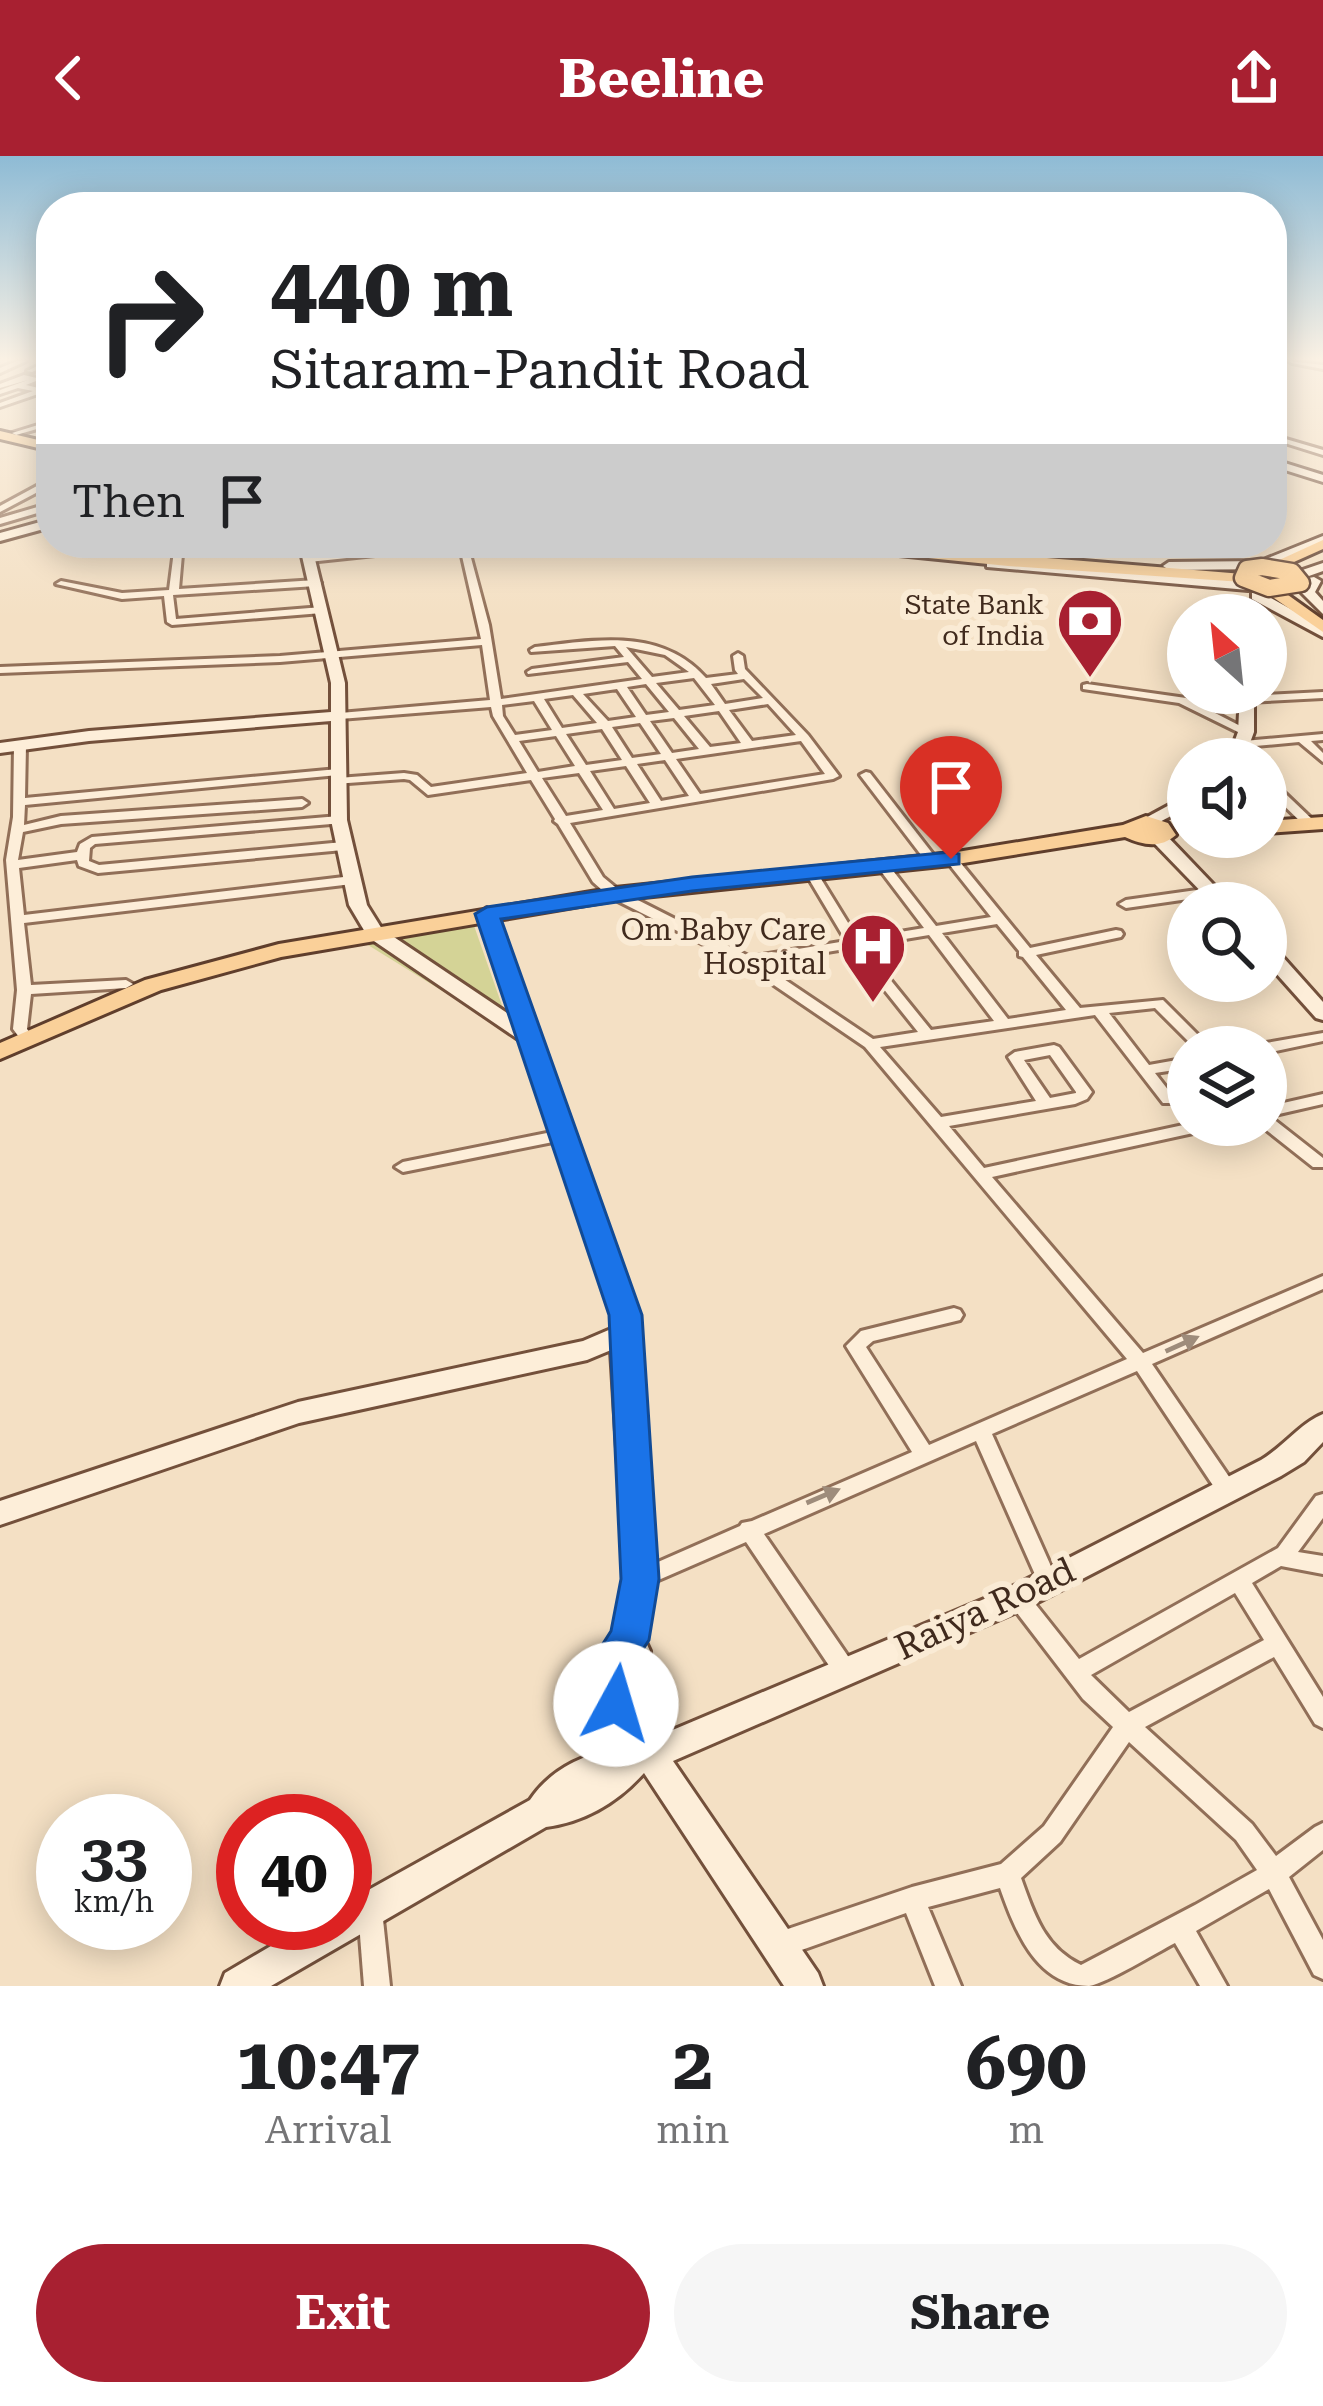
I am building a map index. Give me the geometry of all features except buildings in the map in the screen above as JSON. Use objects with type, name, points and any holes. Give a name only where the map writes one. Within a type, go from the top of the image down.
[{"type":"main road","points":[[968,558],[1245,571],[1270,567],[1323,542]]},
{"type":"main road","points":[[1276,585],[1323,557]]},
{"type":"main road","points":[[1073,558],[1245,571],[1323,613]]},
{"type":"main road","points":[[1270,567],[1276,585],[1323,630]]},
{"type":"main road","points":[[1287,826],[1317,824]]},
{"type":"main road","points":[[0,1052],[16,1035],[126,984],[191,964],[615,894],[1156,832]]},
{"type":"main road","points":[[16,1035],[153,985],[279,950]]},
{"type":"street","points":[[1287,467],[1323,479]]},
{"type":"street","points":[[0,508],[36,490]]},
{"type":"street","points":[[0,521],[36,511]]},
{"type":"street","points":[[0,537],[36,527]]},
{"type":"street","points":[[1287,556],[1323,542]]},
{"type":"street","points":[[177,558],[172,622],[322,610]]},
{"type":"street","points":[[309,558],[334,655],[340,716],[338,820],[352,880],[375,933],[530,1038]]},
{"type":"street","points":[[467,558],[496,703],[511,739],[598,879],[615,894],[748,961],[870,1044],[1141,1363],[1227,1490]]},
{"type":"street","points":[[965,558],[1276,585],[1320,576]]},
{"type":"street","points":[[1056,558],[1245,571],[1276,585]]},
{"type":"street","points":[[1245,571],[1283,558]]},
{"type":"street","points":[[1320,576],[1309,596],[1323,613]]},
{"type":"street","points":[[61,584],[112,596],[316,583]]},
{"type":"street","points":[[1269,594],[1276,585]]},
{"type":"street","points":[[223,589],[224,618]]},
{"type":"street","points":[[0,670],[334,655],[487,642]]},
{"type":"street","points":[[620,646],[707,752]]},
{"type":"street","points":[[535,650],[663,649],[699,678],[749,746]]},
{"type":"street","points":[[560,821],[833,778],[804,737],[745,676],[738,656]]},
{"type":"street","points":[[532,672],[683,661]]},
{"type":"street","points":[[0,748],[496,703],[651,681],[745,676]]},
{"type":"street","points":[[620,685],[698,800]]},
{"type":"street","points":[[1087,687],[1182,700],[1233,738]]},
{"type":"street","points":[[576,692],[605,725],[658,806]]},
{"type":"street","points":[[1287,696],[1322,696]]},
{"type":"street","points":[[537,697],[610,814]]},
{"type":"street","points":[[511,739],[771,700]]},
{"type":"street","points":[[19,802],[338,777],[413,777],[428,791],[804,737]]},
{"type":"street","points":[[1287,741],[1323,737]]},
{"type":"street","points":[[1302,740],[1323,759]]},
{"type":"street","points":[[16,1035],[24,990],[11,835],[19,802],[20,745]]},
{"type":"street","points":[[866,776],[1076,1013]]},
{"type":"street","points":[[251,828],[255,782]]},
{"type":"street","points":[[202,832],[216,784]]},
{"type":"street","points":[[118,838],[128,792]]},
{"type":"street","points":[[11,835],[62,820],[302,798],[303,823]]},
{"type":"street","points":[[1287,799],[1317,824]]},
{"type":"street","points":[[338,820],[92,841],[84,847],[82,862],[98,868],[343,846]]},
{"type":"street","points":[[1156,832],[1203,882]]},
{"type":"street","points":[[13,866],[83,855]]},
{"type":"street","points":[[883,866],[1005,1025]]},
{"type":"street","points":[[812,874],[853,942],[929,1037]]},
{"type":"street","points":[[16,920],[352,880]]},
{"type":"street","points":[[1126,904],[1167,901]]},
{"type":"street","points":[[487,914],[626,1315],[623,1335],[640,1579],[629,1640],[618,1650],[616,1704],[640,1760],[805,1986]]},
{"type":"street","points":[[748,961],[998,920]]},
{"type":"street","points":[[1024,953],[1116,934]]},
{"type":"street","points":[[1287,974],[1323,1014]]},
{"type":"street","points":[[24,990],[126,984]]},
{"type":"street","points":[[870,1044],[1158,1003],[1181,1026]]},
{"type":"street","points":[[1099,1010],[1167,1099]]},
{"type":"street","points":[[1287,1044],[1323,1037]]},
{"type":"street","points":[[1144,1070],[1167,1066]]},
{"type":"street","points":[[1287,1107],[1323,1099]]},
{"type":"street","points":[[938,1123],[1046,1104]]},
{"type":"street","points":[[982,1174],[1167,1134]]},
{"type":"street","points":[[403,1167],[562,1135]]},
{"type":"street","points":[[1287,1138],[1319,1163]]},
{"type":"street","points":[[640,1579],[1323,1282]]},
{"type":"street","points":[[924,1454],[855,1346],[867,1336],[954,1315]]},
{"type":"street","points":[[0,1513],[298,1413],[587,1350],[623,1335]]},
{"type":"street","name":"Raiya Road","points":[[372,1906],[542,1811],[549,1796],[610,1762],[640,1760],[1018,1598],[1294,1454],[1323,1425]]},
{"type":"street","points":[[980,1430],[1048,1582]]},
{"type":"street","points":[[1077,1672],[1278,1558],[1323,1502]]},
{"type":"street","points":[[749,1529],[847,1672]]},
{"type":"street","points":[[1278,1558],[1323,1565]]},
{"type":"street","points":[[1239,1580],[1323,1718]]},
{"type":"street","points":[[1018,1598],[1091,1692],[1223,1810],[1274,1873],[1320,1950]]},
{"type":"street","points":[[777,1946],[911,1899],[1007,1874],[1052,1834],[1128,1724],[1278,1644]]},
{"type":"street","points":[[1007,1874],[1039,1954],[1055,1969],[1084,1982],[1274,1873],[1323,1835]]},
{"type":"street","points":[[911,1899],[948,1986]]},
{"type":"street","points":[[1179,1926],[1214,1986]]},
{"type":"street","name":"Raiya Road","points":[[238,1986],[297,1950]]},
{"type":"street","points":[[364,1950],[377,1986]]},
{"type":"shaded area","points":[[471,917],[512,1034],[355,937]]},
{"type":"place","name":"State Bank of India","points":[[1090,680]]},
{"type":"place","name":"Om Baby Care Hospital","points":[[873,1005]]},
{"type":"route","points":[[616,1704],[618,1650],[629,1640],[640,1579],[623,1335],[626,1315],[487,914],[692,884],[951,859]]}]
